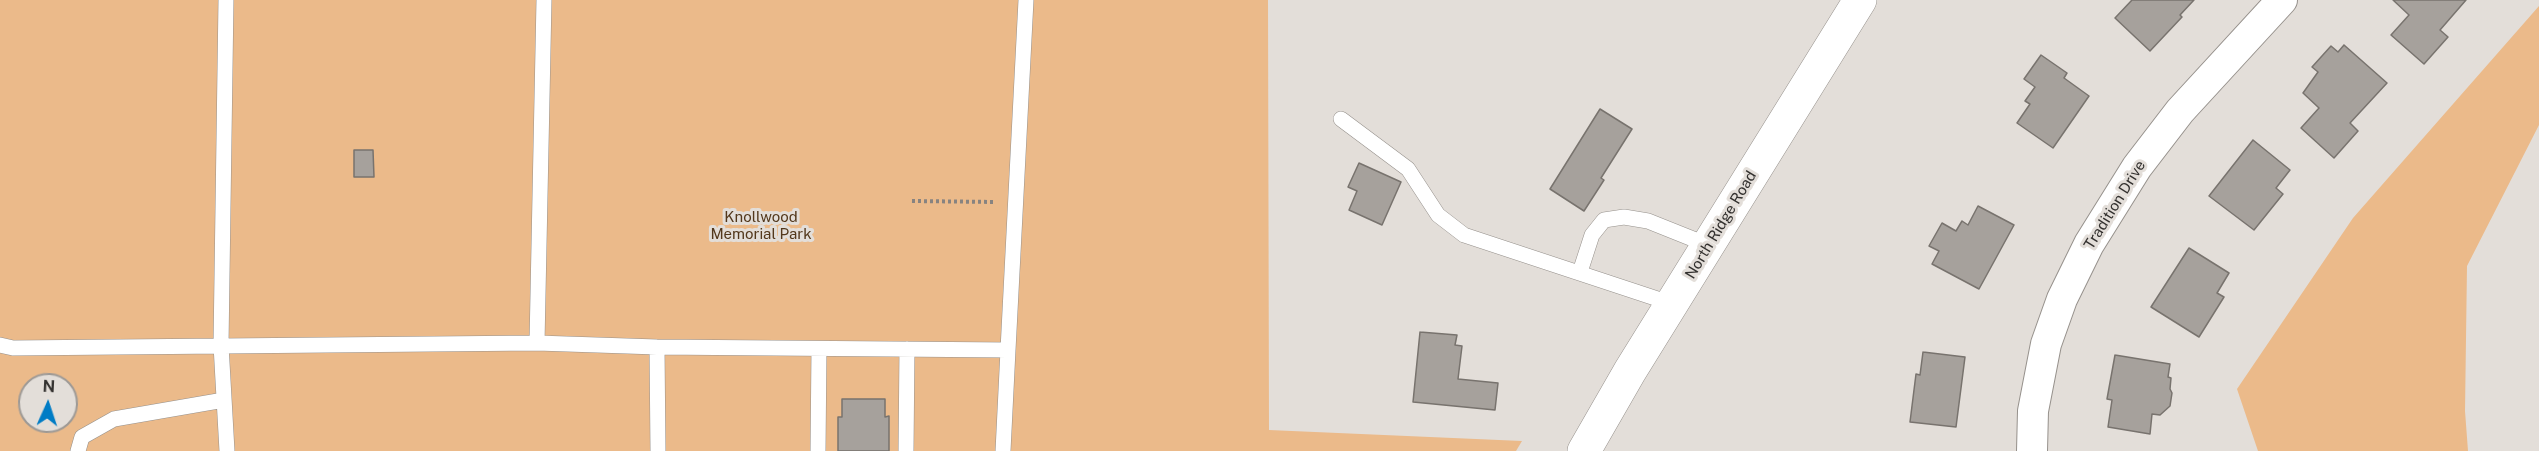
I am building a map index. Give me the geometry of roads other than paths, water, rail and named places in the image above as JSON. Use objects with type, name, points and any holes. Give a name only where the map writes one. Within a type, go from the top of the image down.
[{"type":"street","name":"North Ridge Road","points":[[1584,451],[1630,371],[1860,0]]},
{"type":"street","name":"Tradition Drive","points":[[2032,451],[2033,411],[2046,344],[2062,299],[2089,244],[2137,167],[2180,111],[2282,0]]},
{"type":"lane","points":[[226,0],[221,345],[227,451]]},
{"type":"lane","points":[[537,343],[544,0]]},
{"type":"lane","points":[[1003,451],[1026,0]]},
{"type":"lane","points":[[1341,119],[1408,169],[1438,215],[1464,235],[1673,304]]},
{"type":"lane","points":[[1580,272],[1592,235],[1605,220],[1624,217],[1648,221],[1708,245]]},
{"type":"lane","points":[[0,345],[13,348],[537,343],[657,347],[1008,350]]},
{"type":"lane","points":[[657,347],[658,451]]},
{"type":"lane","points":[[818,451],[819,349]]},
{"type":"lane","points":[[906,451],[907,349]]},
{"type":"lane","points":[[78,451],[82,437],[114,419],[224,400]]},
{"type":"park label","name":"Knollwood Memorial Park","points":[[761,226]]}]
